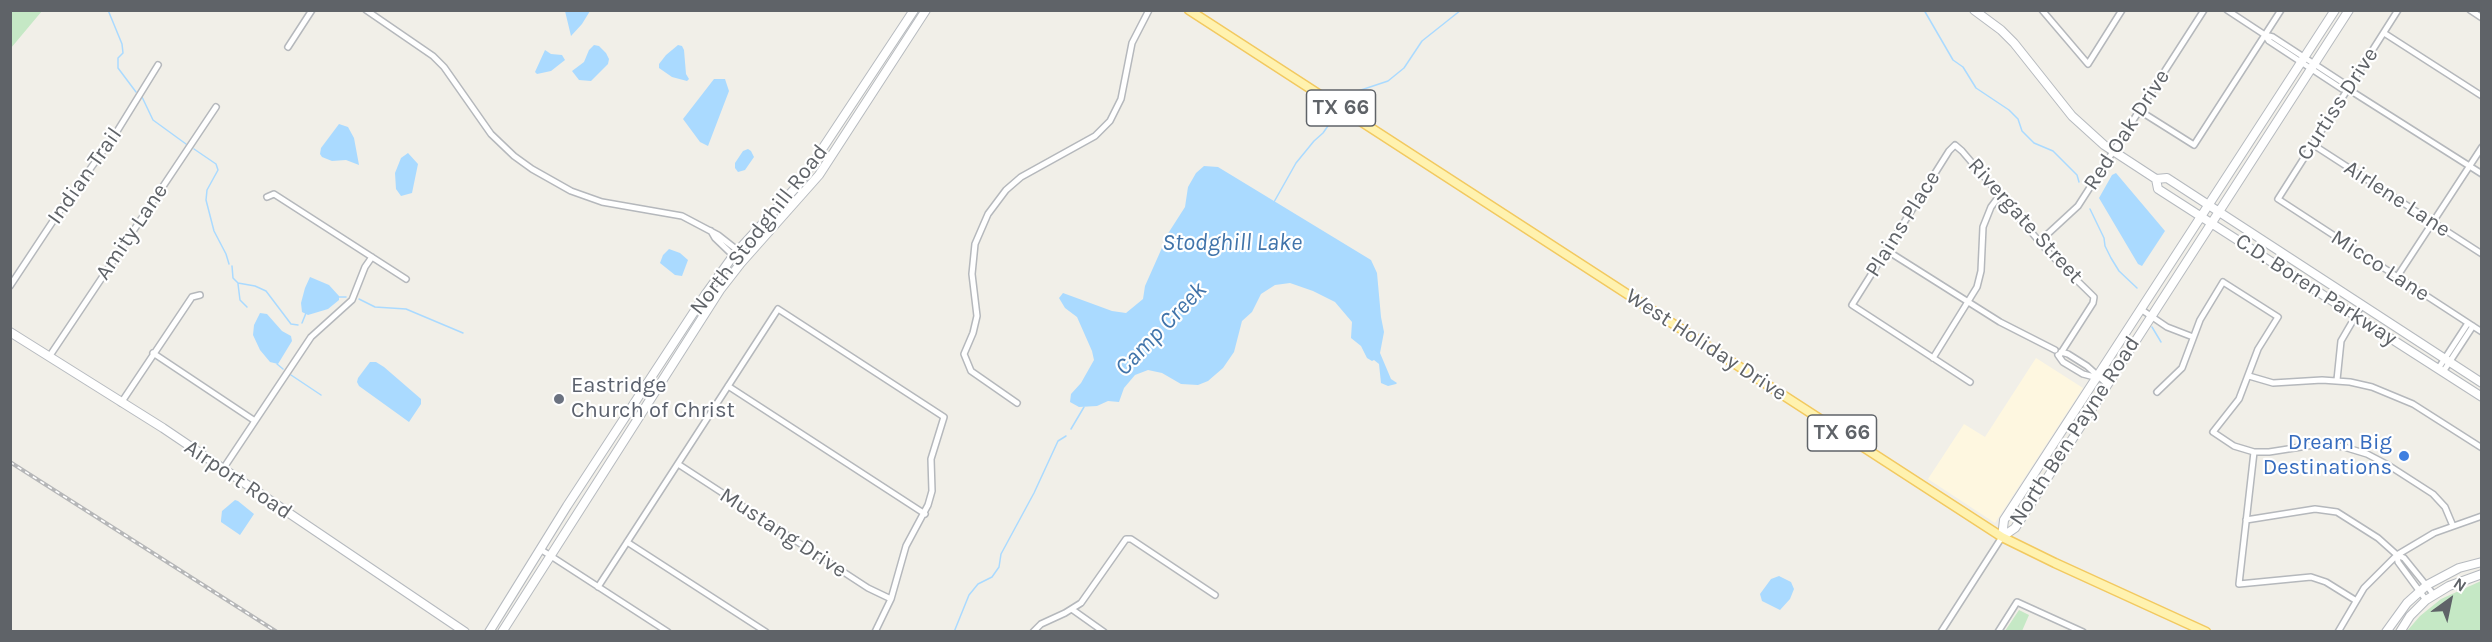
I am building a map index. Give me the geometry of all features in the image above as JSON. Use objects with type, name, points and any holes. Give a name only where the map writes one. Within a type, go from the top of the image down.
[{"type":"main road","name":"West Holiday Drive","points":[[1189,10],[2002,537],[2186,627],[2206,632]]},
{"type":"street","points":[[288,47],[312,10]]},
{"type":"street","points":[[366,10],[433,56],[444,67],[491,134],[532,170],[586,197],[637,210],[682,216],[710,230],[743,260]]},
{"type":"street","name":"North Stodghill Road","points":[[489,632],[698,304],[736,254],[799,184],[914,10]]},
{"type":"street","name":"North Stodghill Road","points":[[502,632],[720,290],[743,260],[819,175],[926,10]]},
{"type":"street","points":[[1017,403],[971,371],[964,354],[977,316],[972,274],[973,255],[988,214],[1006,190],[1022,177],[1095,136],[1110,121],[1121,99],[1132,43],[1149,10]]},
{"type":"street","name":"C.D. Boren Parkway","points":[[1974,10],[2001,30],[2072,116],[2087,132],[2113,152],[2156,179],[2166,178],[2481,383]]},
{"type":"street","points":[[2042,10],[2088,64],[2122,10]]},
{"type":"street","name":"Red Oak Drive","points":[[2039,242],[2078,206],[2204,10]]},
{"type":"street","points":[[2228,10],[2273,37],[2342,89],[2348,89],[2481,174]]},
{"type":"street","points":[[2140,111],[2194,145],[2281,10]]},
{"type":"street","name":"North Ben Payne Road","points":[[2002,537],[2004,520],[2203,217],[2335,10]]},
{"type":"street","name":"North Ben Payne Road","points":[[2002,537],[2014,528],[2349,10]]},
{"type":"street","name":"Curtiss Drive","points":[[2278,199],[2398,10]]},
{"type":"street","points":[[2470,10],[2481,18]]},
{"type":"street","points":[[2384,33],[2481,96]]},
{"type":"street","name":"Indian Trail","points":[[10,286],[116,133],[158,66]]},
{"type":"street","name":"Amity Lane","points":[[49,357],[216,107]]},
{"type":"street","name":"Airlene Lane","points":[[2312,144],[2481,254]]},
{"type":"street","name":"Rivergate Street","points":[[1955,145],[2068,274],[2094,297],[2093,303],[2060,354]]},
{"type":"street","name":"Plains Place","points":[[1934,358],[1852,304],[1955,145]]},
{"type":"street","points":[[2397,277],[2481,147]]},
{"type":"street","name":"C.D. Boren Parkway","points":[[2156,179],[2158,189],[2481,397]]},
{"type":"street","points":[[267,197],[274,194],[406,279]]},
{"type":"street","points":[[1970,382],[1934,358],[1977,287],[1981,271],[1983,227],[1991,207],[2000,195]]},
{"type":"street","name":"Micco Lane","points":[[2278,199],[2481,332]]},
{"type":"street","points":[[1886,250],[2000,322],[2087,366],[2107,384]]},
{"type":"street","points":[[222,470],[311,337],[352,300],[365,267],[372,257]]},
{"type":"street","points":[[2157,392],[2182,368],[2203,314],[2223,282],[2278,317],[2258,349],[2239,399],[2213,432],[2234,446],[2254,452],[2269,452],[2320,444],[2359,451],[2382,461],[2433,494],[2445,507],[2453,526]]},
{"type":"street","points":[[121,403],[192,297],[200,295]]},
{"type":"street","points":[[2337,380],[2340,345],[2362,305]]},
{"type":"street","points":[[598,587],[778,309],[944,417],[931,459],[932,491],[925,514],[906,546],[891,599],[875,632]]},
{"type":"street","points":[[2142,310],[2167,327],[2193,337]]},
{"type":"street","points":[[2440,370],[2470,325]]},
{"type":"street","name":"Airport Road","points":[[10,332],[163,428],[465,632]]},
{"type":"street","points":[[153,353],[255,421]]},
{"type":"street","points":[[2249,376],[2278,384],[2310,380],[2337,380],[2365,385],[2400,397],[2481,448]]},
{"type":"street","points":[[728,386],[925,514]]},
{"type":"street","points":[[2254,452],[2239,584],[2311,577],[2326,582],[2355,600]]},
{"type":"street","name":"Mustang Drive","points":[[678,464],[868,588],[891,599]]},
{"type":"street","points":[[2034,475],[2044,482]]},
{"type":"street","points":[[2246,520],[2324,509],[2347,517],[2404,558],[2423,588],[2426,600]]},
{"type":"street","points":[[2338,632],[2355,600],[2373,577],[2397,555],[2425,537],[2481,516]]},
{"type":"street","points":[[1941,632],[2002,537]]},
{"type":"street","points":[[1033,632],[1041,624],[1073,610],[1090,593],[1126,539],[1131,539],[1215,595]]},
{"type":"street","points":[[627,542],[766,632]]},
{"type":"street","points":[[540,549],[668,632]]},
{"type":"street","points":[[2386,632],[2395,616],[2423,588],[2459,568],[2478,563],[2479,575],[2426,600],[2410,616],[2400,632]]},
{"type":"street","points":[[2423,588],[2434,595]]},
{"type":"street","points":[[1998,632],[2017,602],[2083,632]]},
{"type":"street","points":[[1073,610],[1104,632]]},
{"type":"shaded area","points":[[2036,358],[2083,388],[1995,523],[1928,479],[1964,424],[1985,437]]},
{"type":"green space","points":[[10,11],[42,11],[11,48]]},
{"type":"green space","points":[[2481,581],[2481,631],[2407,631],[2420,616],[2441,599]]},
{"type":"green space","points":[[2019,610],[2029,615],[2022,631],[2005,631]]},
{"type":"water","points":[[565,11],[590,11],[571,36]]},
{"type":"water","points":[[594,45],[599,46],[606,53],[609,59],[608,64],[591,81],[579,80],[572,71],[584,62]]},
{"type":"water","points":[[678,45],[684,50],[686,74],[689,79],[687,81],[672,77],[659,68],[659,64],[666,55]]},
{"type":"water","points":[[545,50],[551,54],[562,55],[565,60],[551,71],[537,74],[535,72]]},
{"type":"water","points":[[714,79],[725,79],[729,91],[708,146],[700,142],[683,119]]},
{"type":"water","points":[[339,124],[348,127],[354,138],[359,165],[346,160],[332,161],[320,154],[321,148]]},
{"type":"water","points":[[748,149],[754,157],[745,170],[738,172],[735,163],[743,151]]},
{"type":"water","points":[[408,153],[418,164],[412,193],[401,196],[396,189],[395,173],[401,158]]},
{"type":"water","name":"Stodghill Lake","points":[[1204,166],[1218,167],[1371,260],[1377,273],[1384,332],[1380,353],[1391,379],[1396,384],[1388,386],[1381,383],[1379,364],[1367,358],[1361,346],[1351,338],[1352,322],[1335,302],[1290,283],[1275,285],[1261,294],[1252,312],[1242,321],[1234,352],[1223,368],[1208,381],[1198,385],[1181,384],[1162,373],[1148,370],[1135,375],[1124,388],[1119,402],[1108,401],[1097,406],[1079,407],[1070,402],[1071,394],[1081,383],[1094,360],[1077,317],[1065,308],[1059,298],[1063,293],[1112,311],[1126,313],[1143,299],[1145,286],[1169,232],[1185,207],[1188,187],[1196,173]]},
{"type":"water","points":[[2116,173],[2165,231],[2142,266],[2138,264],[2099,198],[2112,175]]},
{"type":"water","points":[[669,249],[680,253],[688,260],[682,276],[675,275],[660,263],[663,255]]},
{"type":"water","points":[[310,277],[329,285],[339,296],[339,300],[328,309],[308,315],[302,312],[301,303]]},
{"type":"water","points":[[260,313],[267,314],[282,331],[291,336],[292,341],[278,364],[270,362],[260,350],[253,335],[254,325]]},
{"type":"water","points":[[370,362],[376,362],[384,367],[421,399],[421,404],[409,422],[359,386],[358,378]]},
{"type":"water","points":[[235,500],[254,514],[240,535],[221,522],[222,511]]},
{"type":"water","points":[[1779,576],[1791,582],[1794,589],[1790,599],[1780,610],[1762,601],[1760,594],[1771,579]]},
{"type":"waterway","points":[[108,10],[122,44],[123,53],[118,58],[118,68],[136,92]]},
{"type":"waterway","name":"Camp Creek","points":[[1344,101],[1358,91],[1388,81],[1404,68],[1422,41],[1461,10]]},
{"type":"waterway","points":[[1924,10],[1953,60],[1963,67],[1976,88],[2009,110],[2018,119],[2022,131],[2034,143],[2053,151],[2077,175],[2079,182]]},
{"type":"waterway","points":[[142,97],[153,120],[186,144]]},
{"type":"waterway","name":"Camp Creek","points":[[1274,202],[1296,163],[1323,133],[1337,113]]},
{"type":"waterway","points":[[194,149],[216,164],[218,170],[207,190],[206,200],[214,231],[229,264]]},
{"type":"waterway","points":[[2090,209],[2111,258],[2119,271],[2137,288]]},
{"type":"waterway","points":[[232,266],[233,278],[238,283],[266,291],[291,324],[298,325]]},
{"type":"waterway","points":[[238,284],[240,300],[247,307]]},
{"type":"waterway","points":[[337,297],[346,297]]},
{"type":"waterway","points":[[359,299],[375,307],[406,309],[463,333]]},
{"type":"waterway","points":[[302,323],[306,313]]},
{"type":"waterway","points":[[2152,327],[2161,342]]},
{"type":"waterway","points":[[277,364],[283,369]]},
{"type":"waterway","points":[[291,375],[321,395]]},
{"type":"waterway","name":"Camp Creek","points":[[1071,429],[1084,407]]},
{"type":"waterway","name":"Camp Creek","points":[[954,632],[969,595],[978,584],[992,577],[999,567],[1001,554],[1034,493],[1058,441],[1066,436]]},
{"type":"railway","points":[[10,462],[277,632]]},
{"type":"place","name":"Eastridge Church of Christ","points":[[559,399]]},
{"type":"place","name":"Dream Big Destinations","points":[[2404,456]]}]
